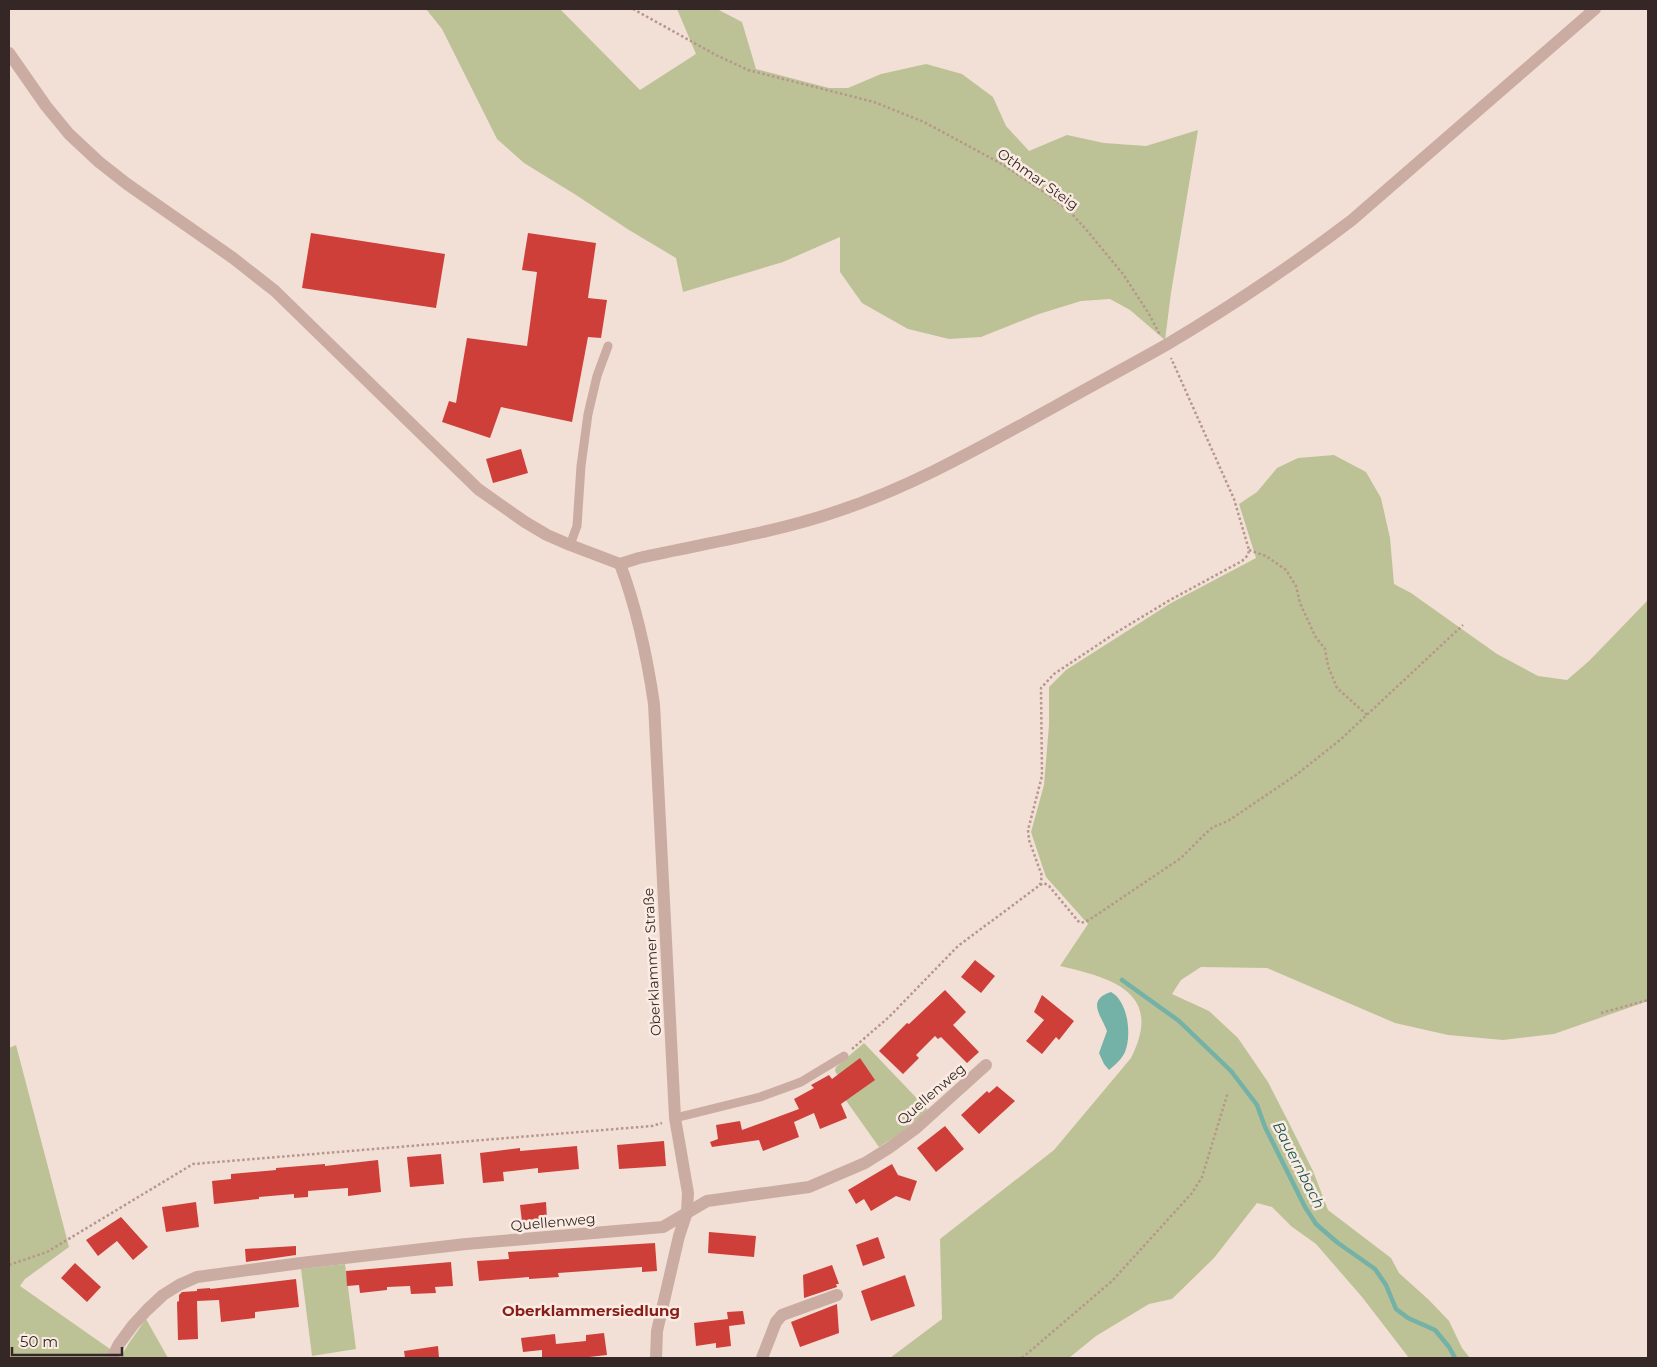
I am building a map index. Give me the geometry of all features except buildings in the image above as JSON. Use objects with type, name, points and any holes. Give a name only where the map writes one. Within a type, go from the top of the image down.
[{"type":"street","points":[[9,53],[46,106],[69,134],[99,162],[233,258],[275,291],[478,488],[525,522],[547,535],[620,564],[795,524],[837,512],[881,496],[1022,424],[1166,345],[1238,300],[1315,248],[1352,220],[1595,9]]},
{"type":"street","name":"Oberklammer Straße","points":[[620,564],[638,617],[648,661],[654,704],[676,1118],[688,1193],[687,1212],[656,1330],[656,1358]]},
{"type":"street","name":"Quellenweg","points":[[112,1358],[119,1344],[147,1310],[163,1295],[179,1284],[197,1277],[301,1263],[456,1246],[663,1227],[708,1201],[809,1187],[857,1166],[889,1148],[915,1129],[986,1065]]},
{"type":"street","points":[[762,1358],[776,1322],[782,1315],[837,1295]]},
{"type":"lane","points":[[570,545],[577,526],[581,466],[588,414],[597,376],[608,346]]},
{"type":"lane","points":[[676,1118],[760,1097],[801,1082],[844,1056]]},
{"type":"path","name":"Othmar Steig","points":[[633,9],[716,55],[748,70],[874,102],[924,122],[961,140],[1002,164],[1070,212],[1101,245],[1123,274],[1149,314],[1166,345],[1234,499],[1249,550]]},
{"type":"path","points":[[1040,886],[1042,876],[1029,840],[1028,830],[1042,776],[1041,688],[1054,674],[1117,632],[1170,600],[1242,561],[1248,555],[1249,550],[1266,556],[1286,570],[1296,586],[1300,603],[1316,636],[1326,649],[1328,666],[1337,688],[1367,715]]},
{"type":"path","points":[[844,1056],[889,1017],[958,946],[1044,883],[1050,886],[1081,923],[1089,920],[1181,858],[1204,834],[1228,821],[1296,775],[1340,740],[1463,625]]},
{"type":"path","points":[[1601,1013],[1648,1000]]},
{"type":"path","points":[[1022,1358],[1112,1281],[1192,1192],[1202,1176],[1228,1092]]},
{"type":"path","points":[[9,1265],[46,1252],[193,1164],[652,1126],[676,1118]]},
{"type":"green space","points":[[426,9],[560,9],[640,90],[696,54],[677,9],[717,9],[742,22],[756,69],[829,88],[848,88],[881,74],[926,64],[962,74],[993,97],[1006,126],[1029,151],[1067,135],[1104,143],[1146,146],[1198,130],[1165,340],[1130,310],[1110,299],[1081,301],[1039,314],[981,337],[949,339],[908,329],[862,303],[840,272],[840,237],[783,262],[683,292],[676,258],[524,163],[497,139],[442,29]]},
{"type":"green space","points":[[1334,455],[1366,472],[1381,498],[1390,538],[1394,584],[1411,593],[1497,654],[1538,676],[1567,680],[1589,661],[1648,600],[1648,1001],[1554,1034],[1503,1040],[1448,1035],[1395,1023],[1267,968],[1201,967],[1181,980],[1172,994],[1209,1011],[1238,1038],[1268,1082],[1313,1171],[1328,1210],[1391,1258],[1399,1273],[1449,1321],[1462,1348],[1470,1358],[1409,1358],[1362,1297],[1316,1244],[1291,1226],[1272,1207],[1257,1203],[1214,1258],[1172,1299],[1149,1304],[1096,1336],[1069,1358],[890,1358],[942,1319],[940,1239],[1054,1150],[1131,1058],[1140,1036],[1141,1018],[1137,1003],[1128,992],[1098,976],[1060,966],[1088,924],[1046,877],[1031,832],[1044,785],[1049,725],[1049,687],[1066,670],[1171,603],[1256,558],[1239,504],[1257,492],[1277,468],[1298,458]]},
{"type":"green space","points":[[864,1043],[928,1110],[902,1132],[879,1147],[835,1085],[840,1079],[835,1071],[836,1067]]},
{"type":"green space","points":[[16,1045],[69,1247],[25,1279],[20,1286],[110,1349],[106,1358],[9,1358],[9,1048]]},
{"type":"green space","points":[[345,1264],[356,1349],[312,1356],[301,1269]]},
{"type":"green space","points":[[146,1319],[168,1358],[120,1358],[129,1343]]},
{"type":"water","points":[[1111,992],[1117,996],[1125,1010],[1128,1037],[1124,1055],[1109,1070],[1099,1053],[1107,1031],[1097,1009],[1097,1004],[1103,995]]},
{"type":"waterway","name":"Bauernbach","points":[[1122,980],[1179,1021],[1231,1071],[1257,1105],[1265,1127],[1305,1207],[1316,1224],[1338,1243],[1375,1269],[1386,1285],[1396,1309],[1408,1318],[1435,1330],[1449,1347],[1455,1358]]},
{"type":"district","name":"Oberklammersiedlung","points":[[591,1310]]}]
